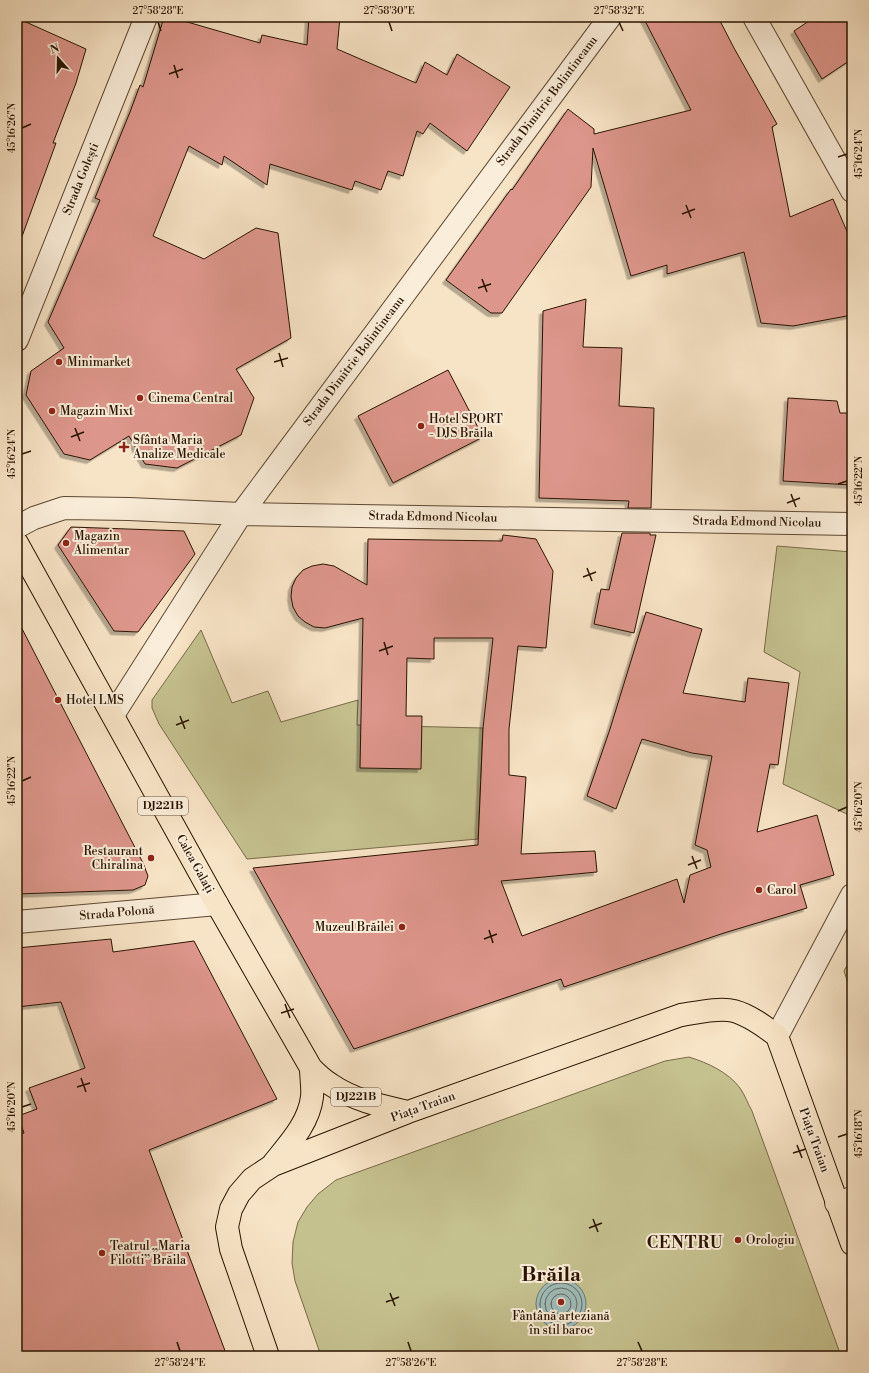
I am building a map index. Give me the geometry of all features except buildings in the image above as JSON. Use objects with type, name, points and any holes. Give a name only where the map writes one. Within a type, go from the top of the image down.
[{"type":"main road","name":"Calea Galați","points":[[17,543],[217,904],[311,1068],[330,1084],[349,1094],[372,1104],[408,1112]]},
{"type":"main road","name":"Piața Traian","points":[[268,1356],[231,1249],[227,1227],[231,1208],[239,1194],[252,1179],[273,1164],[408,1112],[681,1015],[708,1011],[733,1010],[766,1027],[777,1036],[844,1200],[852,1244]]},
{"type":"main road","points":[[273,1164],[301,1126],[309,1111],[312,1095],[311,1068]]},
{"type":"street","name":"Strada Golești","points":[[17,340],[146,17]]},
{"type":"street","name":"Strada Dimitrie Bolintineanu","points":[[113,715],[241,514],[610,17]]},
{"type":"street","points":[[754,17],[852,191]]},
{"type":"street","name":"Strada Edmond Nicolau","points":[[17,526],[34,518],[64,508],[130,509],[241,514],[852,524]]},
{"type":"street","points":[[777,1036],[852,895]]},
{"type":"street","name":"Strada Polonă","points":[[17,922],[217,904]]},
{"type":"shaded area","points":[[777,546],[852,552],[852,810],[849,815],[783,784],[800,672],[764,652]]},
{"type":"shaded area","points":[[201,630],[232,703],[268,691],[281,722],[358,700],[357,725],[483,728],[478,839],[247,859],[159,724],[152,708],[152,700]]},
{"type":"shaded area","points":[[852,956],[852,996],[844,971]]},
{"type":"shaded area","points":[[689,1057],[710,1065],[730,1077],[740,1088],[745,1097],[752,1111],[841,1356],[321,1356],[295,1281],[292,1263],[293,1242],[298,1222],[307,1207],[318,1194],[336,1180],[665,1061]]},
{"type":"water","name":"Fântână arteziană în stil baroc","points":[[556,1279],[566,1279],[579,1286],[586,1299],[586,1309],[579,1322],[566,1329],[556,1329],[547,1325],[540,1318],[536,1309],[536,1299],[540,1290],[547,1283]]},
{"type":"place","name":"Minimarket","points":[[59,362]]},
{"type":"place","name":"Cinema Central","points":[[140,398]]},
{"type":"place","name":"Magazin Mixt","points":[[52,411]]},
{"type":"place","name":"Hotel SPORT - DJS Brăila","points":[[421,426]]},
{"type":"place","name":"Sfânta Maria Analize Medicale","points":[[124,447]]},
{"type":"place","name":"Magazin Alimentar","points":[[66,543]]},
{"type":"place","name":"Hotel LMS","points":[[58,700]]},
{"type":"place","name":"Restaurant Chiralina","points":[[151,858]]},
{"type":"place","name":"Carol","points":[[759,890]]},
{"type":"place","name":"Muzeul Brăilei","points":[[402,927]]},
{"type":"place","name":"Orologiu","points":[[738,1240]]},
{"type":"place","name":"Teatrul „Maria Filotti” Brăila","points":[[102,1253]]},
{"type":"place","name":"Fântână arteziană în stil baroc","points":[[561,1302]]},
{"type":"district","name":"CENTRU","points":[[685,1243]]},
{"type":"district","name":"Brăila","points":[[551,1275]]}]
